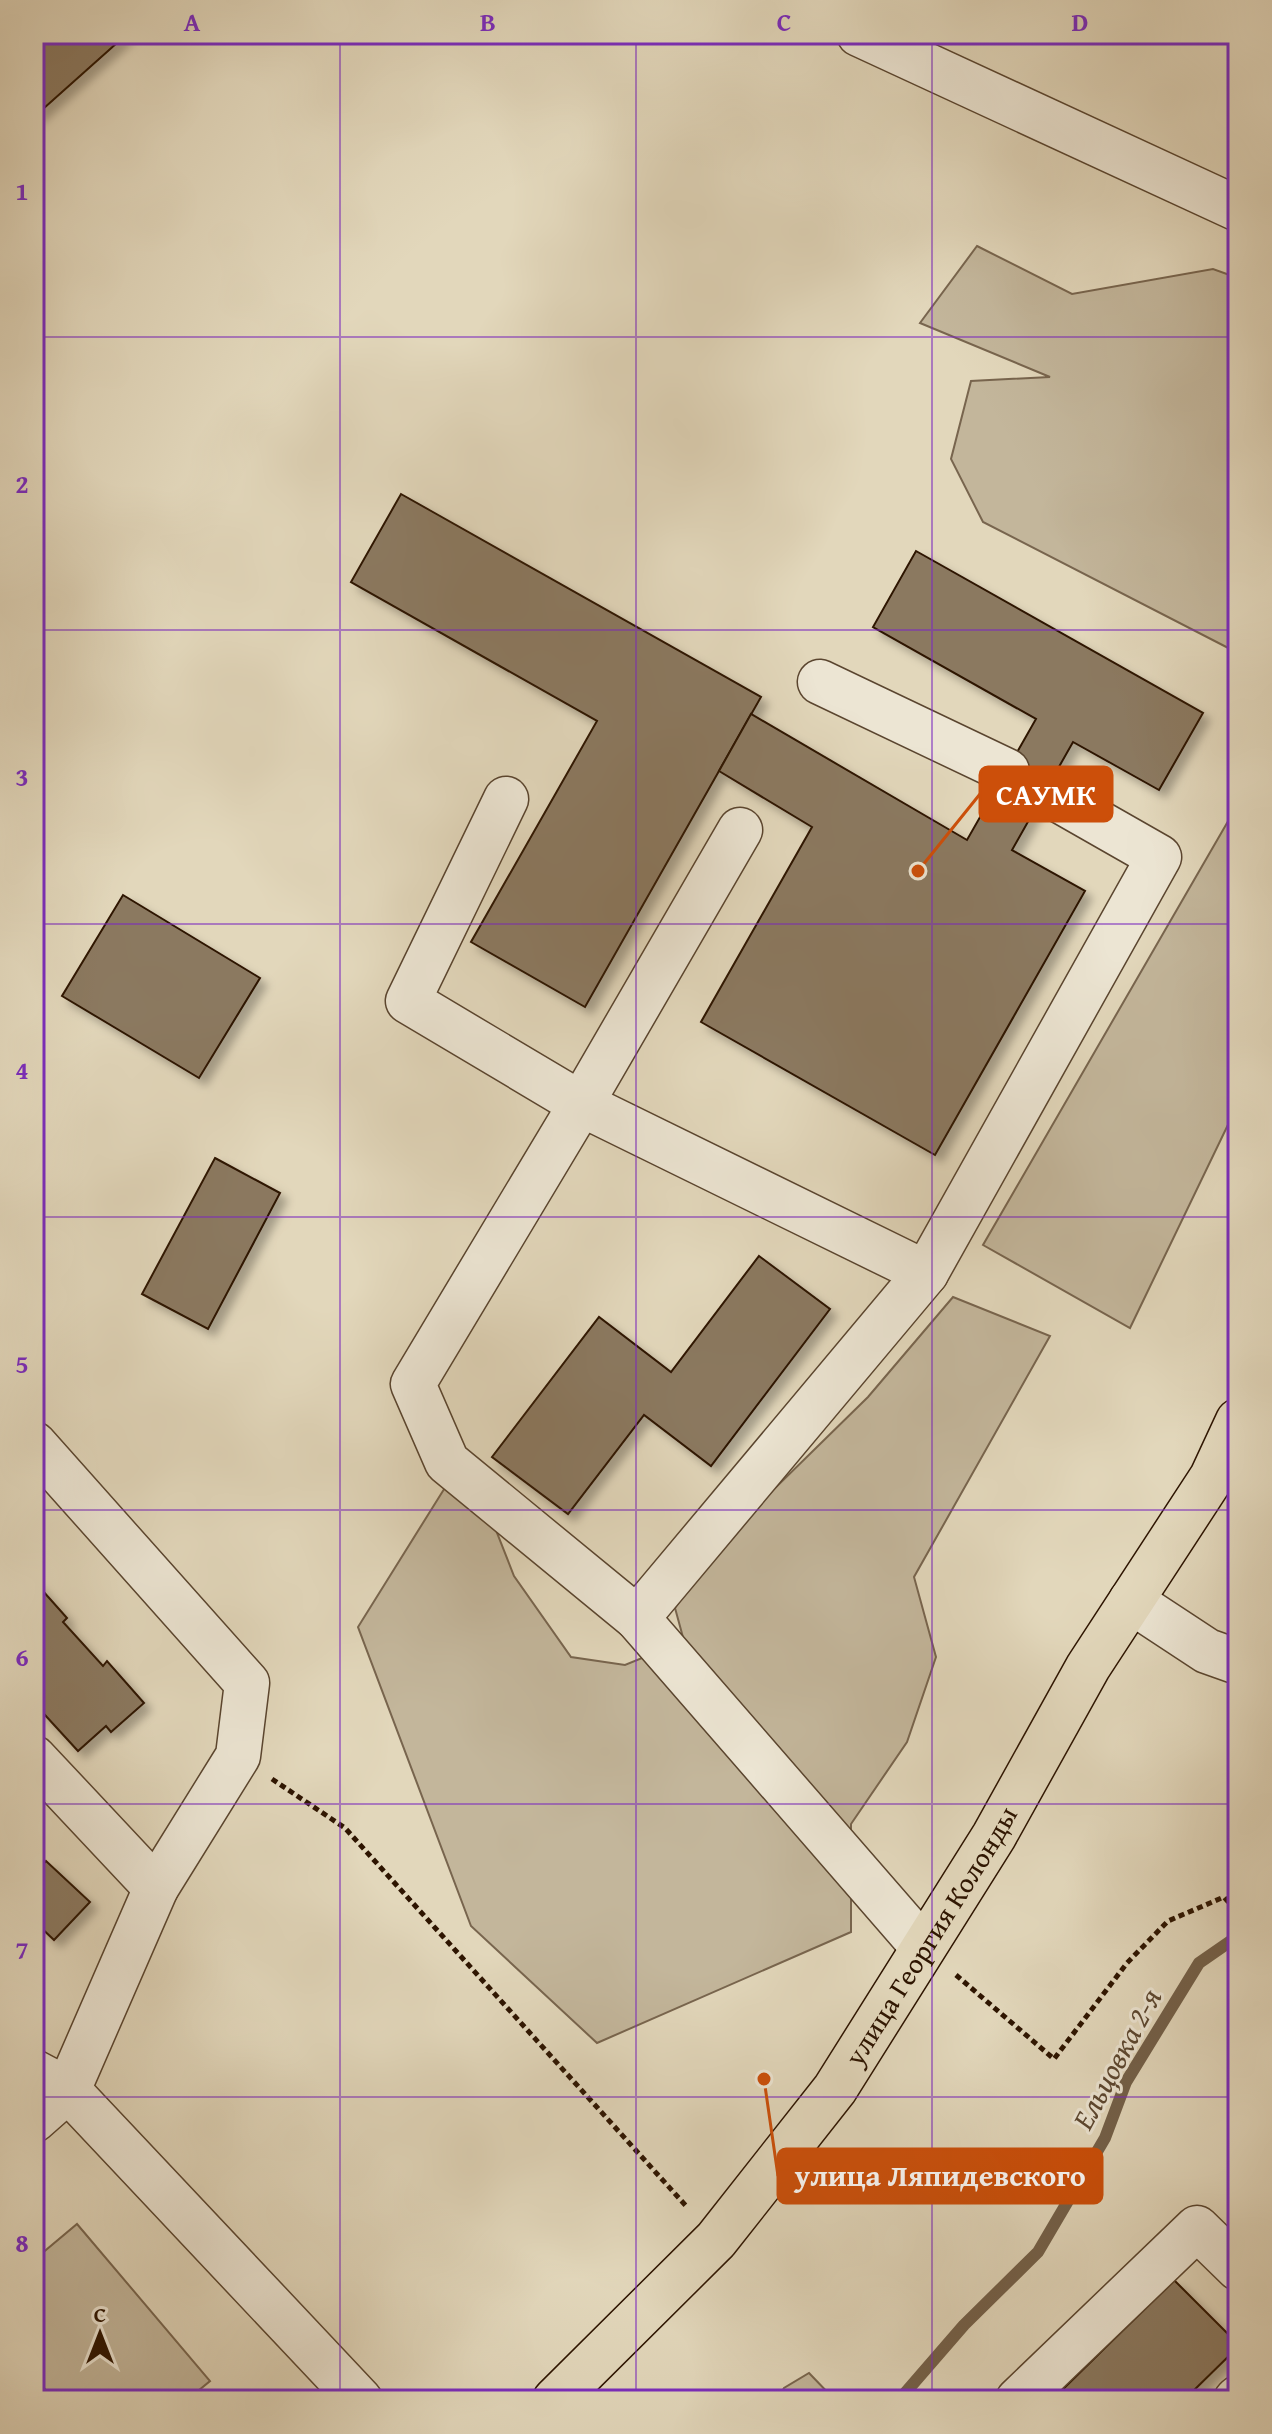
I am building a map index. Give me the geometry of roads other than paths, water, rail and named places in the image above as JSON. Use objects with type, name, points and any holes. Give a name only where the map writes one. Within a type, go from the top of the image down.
[{"type":"main road","name":"улица Георгия Колонды","points":[[555,2400],[716,2240],[835,2089],[994,1836],[1088,1667],[1212,1477],[1238,1421]]},
{"type":"lane","points":[[859,34],[1238,209]]},
{"type":"lane","points":[[820,682],[1007,771]]},
{"type":"lane","points":[[637,1618],[926,1273],[1159,857],[1045,792]]},
{"type":"lane","points":[[506,799],[408,1001],[581,1104],[926,1273]]},
{"type":"lane","points":[[740,830],[413,1384],[447,1462],[637,1618],[923,1947]]},
{"type":"lane","points":[[34,1444],[247,1683],[238,1756],[156,1888],[51,2081],[34,2120]]},
{"type":"lane","points":[[1131,1601],[1207,1651],[1238,1662]]},
{"type":"lane","points":[[34,1758],[156,1888]]},
{"type":"lane","points":[[51,2081],[360,2400]]},
{"type":"lane","points":[[1018,2400],[1197,2228],[1238,2268]]},
{"type":"waterway","name":"Ельцовка 2-я","points":[[899,2400],[964,2325],[1038,2252],[1105,2138],[1126,2082],[1199,1963],[1238,1936]]},
{"type":"place","name":"САУМК","points":[[918,871]]},
{"type":"place","name":"улица Ляпидевского","points":[[764,2079]]}]
